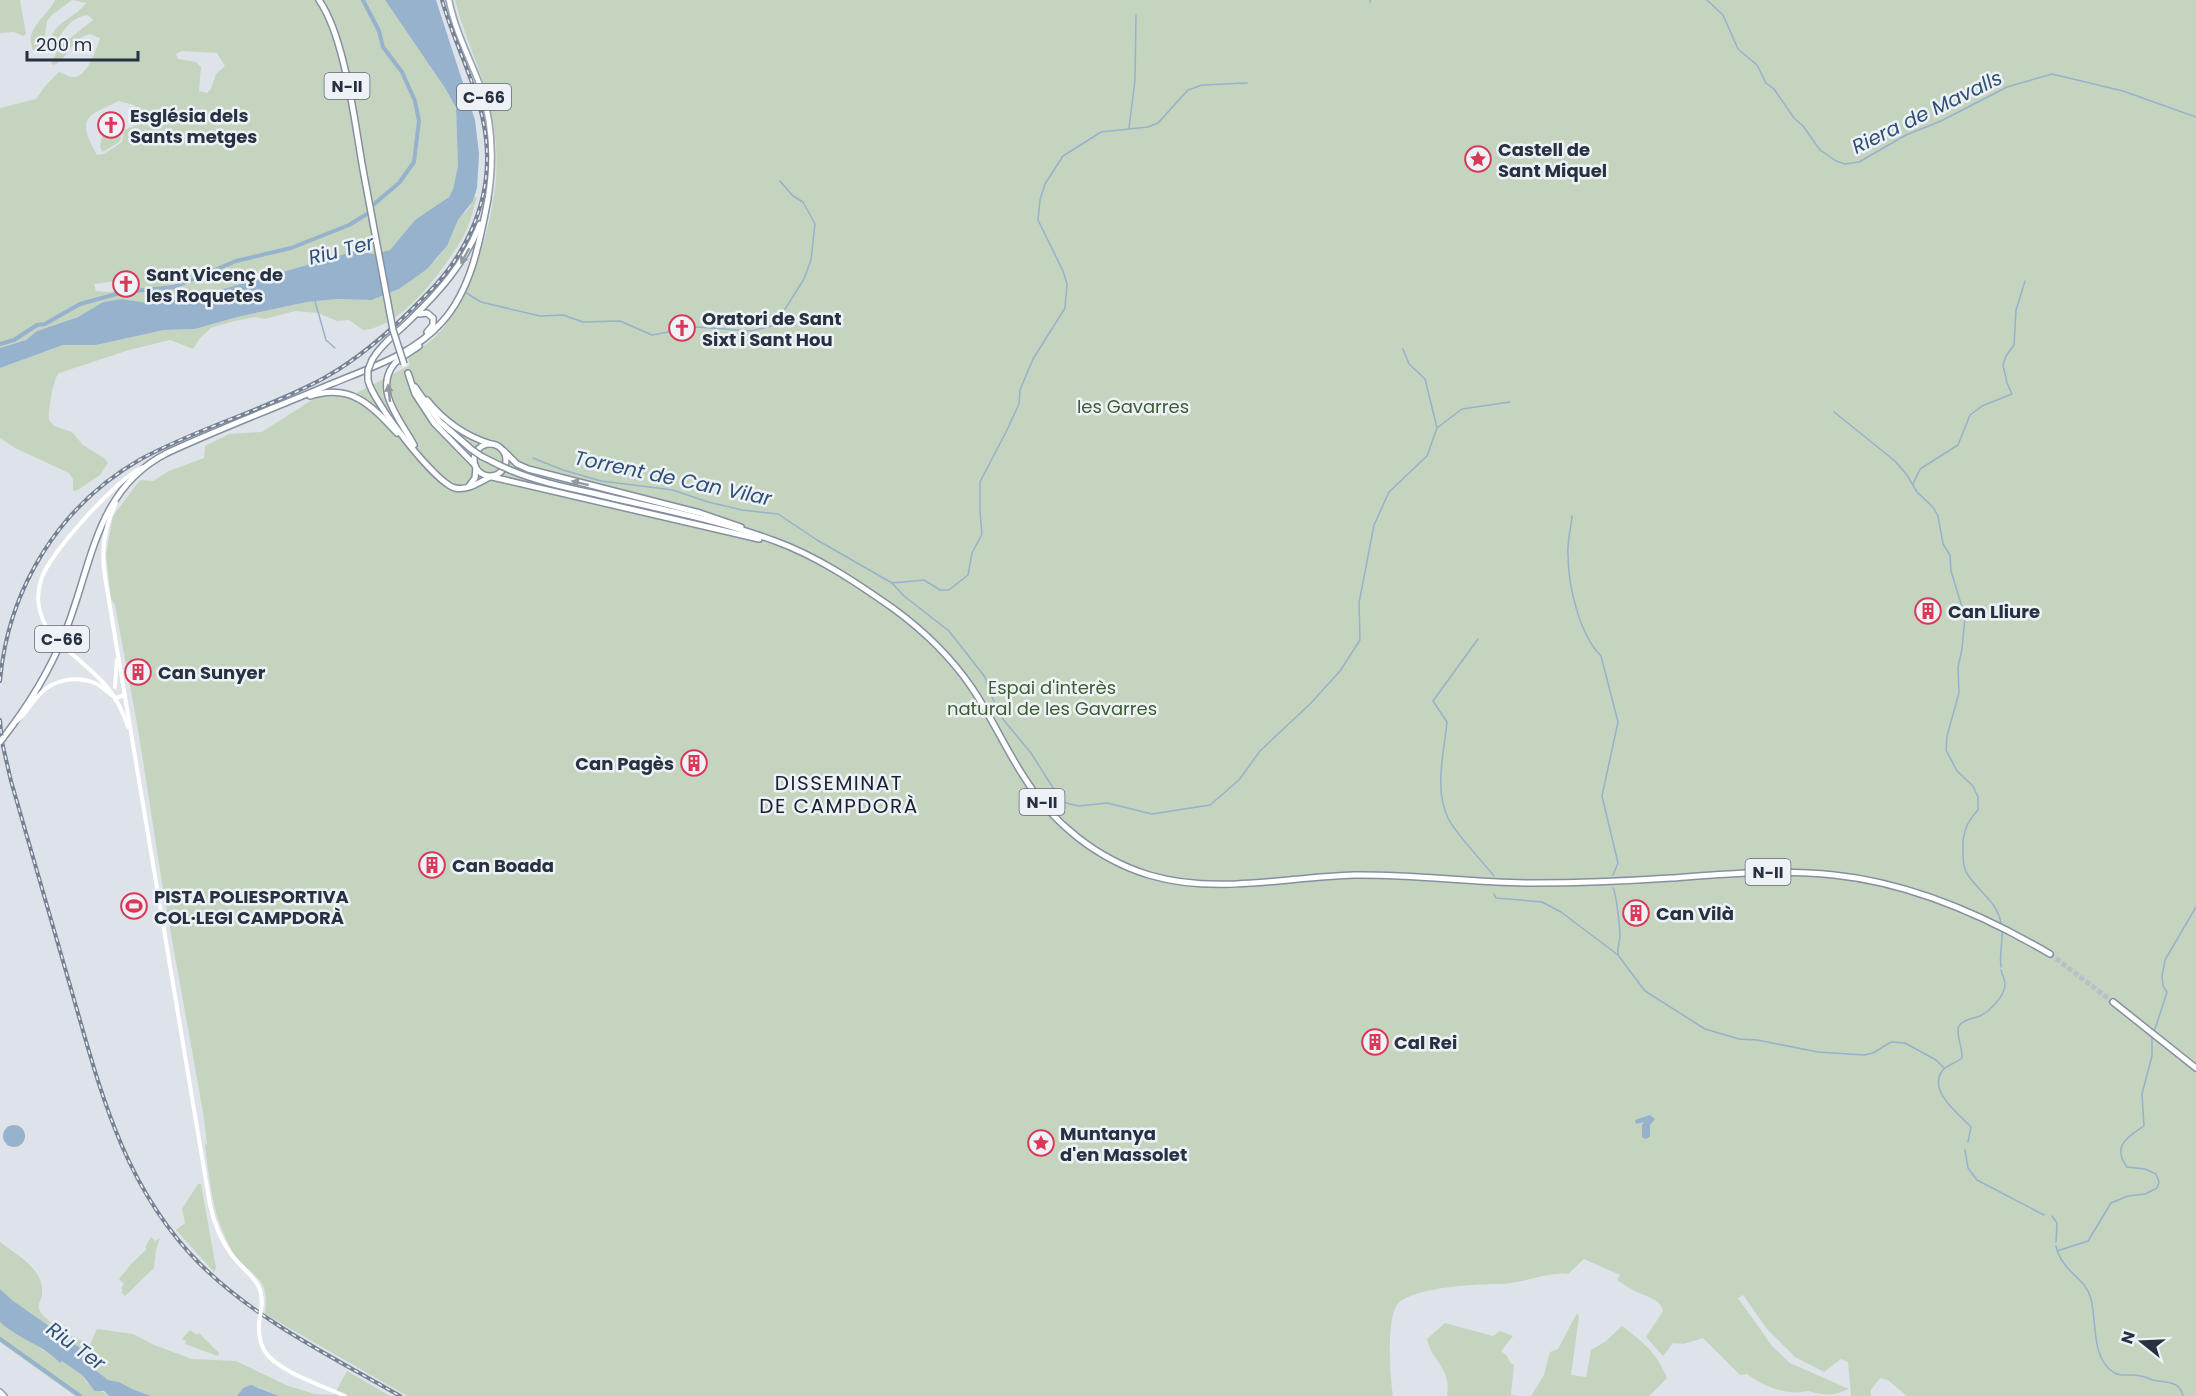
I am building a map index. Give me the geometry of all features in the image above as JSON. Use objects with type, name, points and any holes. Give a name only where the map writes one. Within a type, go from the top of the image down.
[{"type":"highway","name":"N-II","points":[[319,0],[334,32],[343,63],[393,330],[409,376],[439,421],[471,449],[510,470],[557,485],[753,533],[800,552],[877,597],[928,637],[951,660],[972,687],[1025,779],[1057,819],[1099,852],[1146,874],[1181,882],[1222,885],[1350,876],[1534,884],[1787,872],[1834,875],[1909,890],[2004,928],[2050,954]]},
{"type":"highway","points":[[488,199],[474,239],[459,265],[444,287],[381,347],[368,368],[368,380],[372,393],[413,448],[448,484],[457,488],[467,487],[500,474],[507,459],[504,451]]},
{"type":"highway","name":"C-66","points":[[0,742],[42,680],[60,644],[101,524],[121,490],[146,465],[170,452],[396,356],[417,344],[434,330],[453,308],[467,279],[477,248],[488,199]]},
{"type":"highway","points":[[396,356],[429,331],[434,322],[431,316],[424,312],[410,320]]},
{"type":"highway","points":[[421,458],[393,410],[388,399],[387,386],[395,364],[427,340],[434,330]]},
{"type":"highway","points":[[409,376],[430,404],[447,420],[470,436],[498,446],[517,464],[528,469],[706,515],[753,533]]},
{"type":"highway","points":[[409,376],[415,394],[434,423],[480,473],[755,538],[800,552]]},
{"type":"highway","points":[[280,405],[287,405],[324,393],[339,392],[353,396],[370,405],[413,448]]},
{"type":"highway","points":[[467,487],[475,478],[477,451],[491,444]]},
{"type":"highway","points":[[2114,1002],[2196,1068]]},
{"type":"main road","name":"C-66","points":[[449,0],[455,24],[480,87],[488,116],[492,153],[488,199]]},
{"type":"main road","points":[[0,1392],[4,1396]]},
{"type":"street","points":[[146,465],[122,493],[106,526],[103,556],[108,600],[212,1214],[219,1235],[228,1249],[259,1286],[262,1296],[261,1344],[271,1359],[282,1367],[345,1396]]},
{"type":"street","points":[[56,640],[45,624],[39,606],[39,589],[45,569],[112,490],[136,470],[146,465]]},
{"type":"street","points":[[64,647],[114,690]]},
{"type":"street","points":[[117,654],[114,690],[131,735]]},
{"type":"street","points":[[15,723],[43,690],[64,680],[92,682],[116,698]]},
{"type":"street","points":[[114,690],[118,686],[123,687]]},
{"type":"street","points":[[116,698],[125,695]]},
{"type":"green space","points":[[0,0],[20,0],[26,34],[23,36],[14,32],[0,33]]},
{"type":"green space","points":[[55,0],[72,0],[47,21],[43,49],[33,50],[31,36],[34,29]]},
{"type":"green space","points":[[72,0],[385,0],[445,88],[456,109],[458,166],[449,197],[415,220],[389,251],[375,254],[352,252],[213,292],[154,304],[122,299],[103,302],[78,317],[37,331],[26,340],[0,348],[0,108],[36,99],[59,72],[73,77],[82,73],[94,56],[100,38],[90,34],[77,41],[58,62],[53,65],[51,63],[59,47],[93,20],[88,15],[72,22],[53,46],[51,43],[52,36],[59,25],[86,3]],"holes":[[[182,51],[217,53],[225,66],[216,74],[211,89],[207,93],[199,91],[201,67],[196,62],[178,59],[176,54]],[[119,101],[134,105],[145,115],[139,124],[124,130],[122,142],[104,154],[97,155],[86,126],[92,115]],[[128,279],[129,289],[96,291],[94,284]]]},
{"type":"green space","name":"Espai d'interès natural de les Gavarres","points":[[455,0],[2196,0],[2196,1396],[1907,1396],[1888,1380],[1880,1378],[1871,1390],[1871,1396],[1851,1396],[1848,1362],[1841,1359],[1824,1372],[1795,1357],[1767,1329],[1743,1295],[1738,1298],[1772,1346],[1790,1363],[1849,1389],[1829,1394],[1784,1391],[1761,1383],[1747,1374],[1740,1375],[1703,1338],[1683,1344],[1673,1343],[1663,1356],[1646,1337],[1663,1311],[1659,1303],[1617,1280],[1620,1275],[1584,1259],[1568,1274],[1552,1274],[1508,1283],[1430,1290],[1404,1299],[1397,1305],[1391,1323],[1390,1363],[1393,1396],[407,1396],[265,1314],[264,1287],[231,1248],[221,1227],[213,1197],[205,1145],[207,1144],[203,1112],[163,889],[138,729],[115,605],[111,599],[106,554],[113,516],[140,480],[153,481],[169,471],[204,458],[205,446],[229,434],[262,432],[315,398],[333,396],[347,398],[410,365],[408,358],[437,335],[456,310],[473,273],[489,222],[497,160],[487,95]]},
{"type":"green space","points":[[119,128],[121,139],[102,152],[100,146],[103,131]]},
{"type":"green space","points":[[477,197],[465,232],[434,280],[407,308],[378,327],[363,330],[349,320],[337,321],[318,313],[295,311],[265,319],[255,317],[212,327],[200,338],[193,349],[170,340],[129,350],[59,373],[53,388],[49,420],[54,426],[72,432],[83,445],[108,463],[100,475],[76,491],[73,490],[73,479],[69,473],[15,448],[0,438],[0,368],[63,345],[96,345],[164,330],[195,329],[237,317],[307,302],[337,299],[373,300],[399,289],[436,260],[447,246],[458,220]]},
{"type":"green space","points":[[198,1184],[201,1184],[216,1268],[214,1272],[176,1230],[185,1223],[182,1209]]},
{"type":"green space","points":[[151,1237],[155,1241],[160,1238],[154,1268],[125,1296],[121,1292],[124,1284],[119,1279],[147,1249],[145,1247]]},
{"type":"green space","points":[[0,1242],[28,1264],[39,1277],[42,1294],[39,1307],[44,1316],[90,1345],[97,1329],[133,1334],[154,1345],[192,1359],[236,1361],[286,1385],[314,1394],[334,1395],[347,1371],[390,1396],[279,1396],[258,1387],[243,1388],[237,1396],[151,1396],[119,1382],[108,1380],[89,1365],[87,1354],[83,1350],[0,1289]]},
{"type":"green space","points":[[1577,1313],[1579,1317],[1571,1375],[1586,1377],[1591,1350],[1606,1341],[1622,1326],[1648,1348],[1659,1361],[1667,1378],[1649,1396],[1531,1396],[1544,1375],[1550,1352],[1558,1349]]},
{"type":"green space","points":[[0,1322],[36,1344],[43,1351],[52,1353],[82,1375],[86,1382],[109,1396],[75,1396],[0,1342]]},
{"type":"green space","points":[[1445,1323],[1493,1336],[1500,1331],[1513,1336],[1501,1351],[1511,1364],[1514,1364],[1511,1395],[1520,1396],[1447,1396],[1447,1379],[1427,1339]]},
{"type":"green space","points":[[190,1330],[197,1335],[199,1333],[219,1353],[218,1356],[185,1344],[186,1341],[182,1339]]},
{"type":"water","points":[[385,0],[436,0],[475,120],[479,154],[477,188],[473,201],[458,220],[447,246],[427,269],[399,289],[372,300],[337,299],[307,302],[237,317],[195,329],[164,330],[96,345],[63,345],[0,368],[0,348],[26,340],[37,331],[78,317],[103,302],[122,299],[154,304],[213,292],[355,251],[375,254],[390,250],[415,220],[449,197],[458,166],[456,108]]},
{"type":"water","points":[[1650,1115],[1655,1119],[1650,1125],[1650,1137],[1645,1139],[1642,1137],[1644,1122],[1636,1124],[1635,1120]]},
{"type":"water","points":[[14,1125],[22,1128],[25,1136],[22,1144],[14,1147],[6,1144],[3,1136],[6,1128]]},
{"type":"water","name":"Riu Ter","points":[[0,1289],[83,1350],[87,1354],[89,1365],[108,1380],[119,1382],[151,1396],[109,1396],[104,1391],[95,1391],[82,1375],[62,1361],[60,1363],[46,1351],[0,1322]]},
{"type":"water","points":[[251,1385],[279,1396],[237,1396],[243,1388]]},
{"type":"waterway","points":[[363,0],[379,31],[383,47],[402,72],[415,101],[419,121],[414,162],[399,183],[373,205]]},
{"type":"waterway","name":"Riera de Mavalls","points":[[1707,0],[1723,15],[1738,49],[1757,65],[1766,83],[1774,89],[1820,150],[1845,164],[1859,162],[1906,135],[1941,121],[2007,87],[2052,74],[2123,91],[2196,117]]},
{"type":"waterway","points":[[1129,128],[1135,80],[1136,15]]},
{"type":"waterway","points":[[892,583],[924,580],[940,590],[949,590],[968,575],[972,553],[982,534],[980,482],[1019,404],[1020,390],[1033,359],[1065,308],[1067,284],[1038,220],[1040,200],[1045,184],[1063,156],[1101,132],[1148,127],[1158,123],[1188,90],[1202,85],[1247,83]]},
{"type":"waterway","points":[[465,292],[481,302],[540,316],[563,315],[583,322],[620,321],[652,335],[696,327],[752,331],[775,325],[804,279],[811,260],[815,224],[803,202],[793,196],[780,181]]},
{"type":"waterway","name":"Riu Ter","points":[[0,344],[14,340],[37,325],[45,324],[80,304],[124,292],[174,287],[236,261],[291,248],[349,225],[367,214]]},
{"type":"waterway","points":[[1913,484],[1920,469],[1958,445],[1970,415],[1982,406],[2012,394],[2003,365],[2014,345],[2016,310],[2025,281]]},
{"type":"waterway","points":[[315,301],[326,340],[335,348]]},
{"type":"waterway","name":"Torrent de Can Vilar","points":[[533,458],[601,481],[673,490],[742,510],[778,514],[817,540],[892,583],[904,596],[949,631],[985,677],[1002,718],[1031,753],[1062,802],[1079,806],[1107,803],[1152,814],[1210,805],[1239,780],[1260,751],[1311,703],[1340,671],[1360,640],[1359,603],[1374,525],[1389,492],[1427,456],[1437,428],[1425,379],[1409,364],[1403,349]]},
{"type":"waterway","points":[[1437,428],[1462,409],[1510,402]]},
{"type":"waterway","points":[[1834,412],[1895,461],[1938,516],[1943,544],[1950,555],[1951,571],[1965,617],[1958,667],[1959,693],[1947,736],[1946,750],[1957,771],[1973,786],[1978,797],[1978,810],[1964,833],[1965,868],[1972,881],[1997,910],[2001,925]]},
{"type":"waterway","points":[[1572,516],[1568,549],[1570,580],[1576,608],[1593,647],[1601,656],[1618,722],[1602,796],[1618,863],[1613,875]]},
{"type":"waterway","points":[[1478,639],[1433,701],[1447,722],[1441,771],[1444,807],[1456,831],[1494,876]]},
{"type":"waterway","points":[[1613,888],[1620,931],[1618,954]]},
{"type":"waterway","points":[[1494,894],[1496,898],[1542,902],[1561,912],[1618,955],[1645,991],[1705,1029],[1739,1039],[1757,1040],[1818,1052],[1864,1055],[1873,1053],[1891,1042],[1905,1043],[1936,1060],[1944,1068]]},
{"type":"waterway","points":[[2154,1032],[2167,992],[2163,986],[2162,976],[2165,960],[2196,907]]},
{"type":"waterway","points":[[2001,967],[2002,930]]},
{"type":"waterway","points":[[1968,1142],[1971,1127],[1942,1095],[1939,1079],[1943,1069],[1962,1058],[1959,1026],[1988,1011],[2002,993],[2005,980],[2001,970]]},
{"type":"waterway","points":[[2057,1251],[2088,1241],[2111,1203],[2128,1196],[2145,1194],[2157,1188],[2159,1182],[2156,1174],[2145,1169],[2127,1167],[2121,1153],[2124,1142],[2144,1126],[2142,1094],[2152,1056],[2152,1036]]},
{"type":"waterway","points":[[1965,1150],[1968,1168],[1977,1180],[2044,1215]]},
{"type":"waterway","points":[[2052,1216],[2057,1223],[2056,1242]]},
{"type":"waterway","points":[[2056,1246],[2063,1263],[2084,1285],[2091,1299],[2098,1349],[2106,1366],[2120,1375],[2140,1376],[2172,1383],[2179,1387],[2183,1396]]},
{"type":"waterway","points":[[0,1339],[80,1396]]},
{"type":"tunnel","points":[[2050,954],[2113,1002]]},
{"type":"railway","points":[[0,681],[5,647],[14,614],[27,582],[43,552],[86,500],[112,478],[141,459],[186,437],[302,389],[338,370],[390,330],[439,282],[451,266],[471,232],[478,214],[483,195],[487,155],[482,114],[442,0]]},
{"type":"railway","points":[[0,720],[2,742],[11,781],[91,1058],[116,1132],[150,1200],[172,1232],[199,1263],[245,1302],[295,1336],[400,1396]]},
{"type":"place","name":"Església dels Sants metges","points":[[111,125]]},
{"type":"place","name":"Castell de Sant Miquel","points":[[1478,159]]},
{"type":"place","name":"Sant Vicenç de les Roquetes","points":[[126,284]]},
{"type":"place","name":"Oratori de Sant Sixt i Sant Hou","points":[[682,328]]},
{"type":"place","name":"Can Lliure","points":[[1928,611]]},
{"type":"place","name":"Can Sunyer","points":[[138,672]]},
{"type":"place","name":"Can Pagès","points":[[694,763]]},
{"type":"place","name":"Can Boada","points":[[432,865]]},
{"type":"place","name":"PISTA POLIESPORTIVA COL·LEGI CAMPDORÀ","points":[[134,906]]},
{"type":"place","name":"Can Vilà","points":[[1636,913]]},
{"type":"place","name":"Cal Rei","points":[[1375,1042]]},
{"type":"place","name":"Muntanya d'en Massolet","points":[[1041,1143]]},
{"type":"district","name":"DISSEMINAT DE CAMPDORÀ","points":[[839,794]]},
{"type":"park label","name":"les Gavarres","points":[[1133,406]]}]
